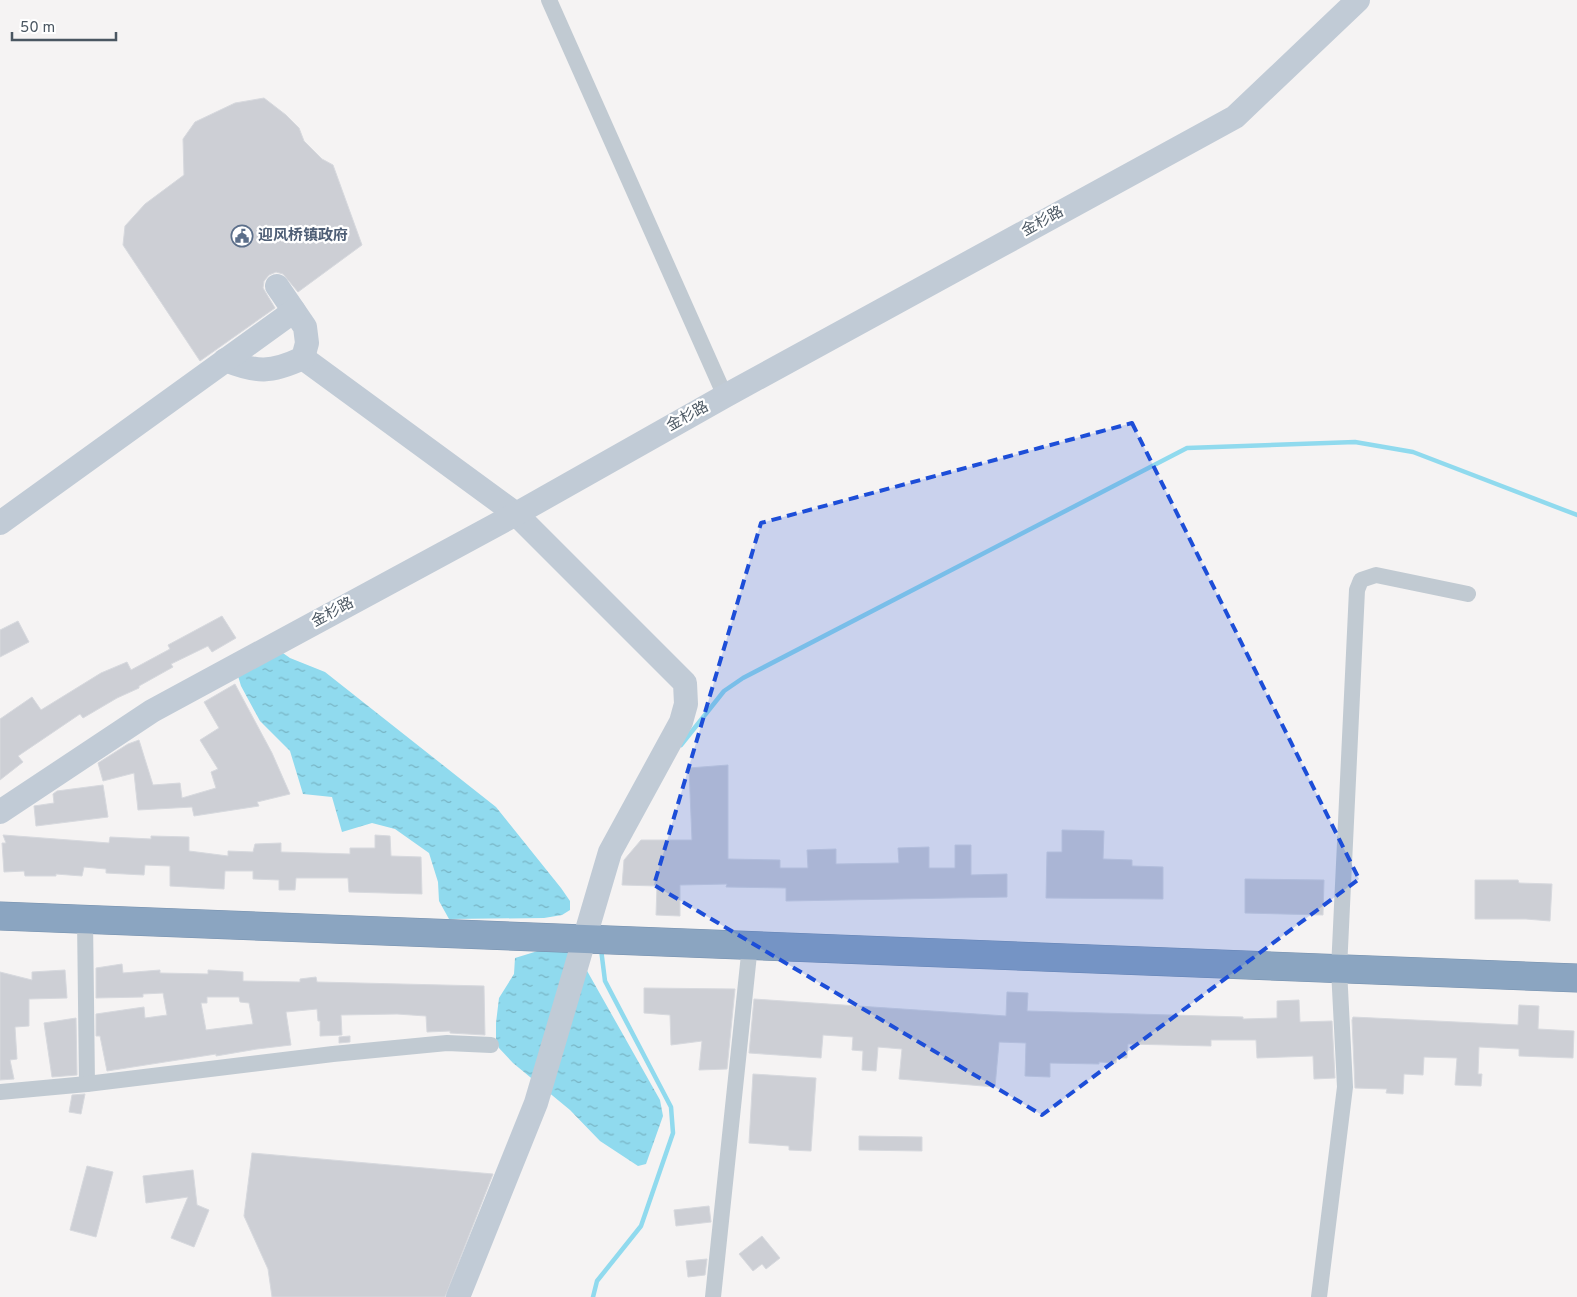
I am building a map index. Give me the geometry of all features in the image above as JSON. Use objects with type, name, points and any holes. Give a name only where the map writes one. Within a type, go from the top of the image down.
[{"type":"highway","points":[[0,916],[1577,978]]},
{"type":"street","points":[[549,0],[725,396]]},
{"type":"street","name":"金杉路","points":[[0,812],[152,710],[516,514],[725,396],[1235,117],[1358,0]]},
{"type":"street","points":[[225,360],[242,367],[262,371],[284,368],[303,358],[307,342],[305,327],[277,286]]},
{"type":"street","points":[[0,523],[294,311]]},
{"type":"street","points":[[303,358],[516,514],[685,684],[686,704],[680,722],[610,852],[595,939],[536,1103],[458,1297]]},
{"type":"street","points":[[1319,1297],[1345,1087],[1339,969],[1357,590],[1361,580],[1376,575],[1468,594]]},
{"type":"street","points":[[85,919],[87,1084]]},
{"type":"street","points":[[713,1297],[750,945]]},
{"type":"street","points":[[0,1092],[87,1084],[342,1053],[447,1043],[491,1045]]},
{"type":"highlighted area","points":[[1132,423],[1359,879],[1042,1115],[654,885],[761,523]]},
{"type":"water","points":[[280,651],[290,658],[325,672],[496,807],[561,888],[570,901],[570,910],[562,915],[544,918],[449,919],[439,901],[438,882],[429,853],[395,829],[372,823],[342,832],[332,797],[303,794],[290,751],[260,721],[241,686],[238,676]]},
{"type":"water","points":[[554,946],[572,949],[586,969],[660,1100],[663,1116],[646,1164],[638,1166],[600,1141],[570,1110],[513,1063],[499,1048],[496,1039],[496,1023],[499,998],[514,974],[515,958]]},
{"type":"building","name":"迎风桥镇政府","points":[[264,98],[299,128],[304,141],[322,159],[333,165],[362,245],[298,292],[283,274],[276,272],[269,275],[264,281],[263,288],[275,308],[200,361],[123,245],[125,226],[145,204],[184,175],[183,139],[195,122],[235,103]]},
{"type":"building","points":[[222,616],[236,638],[212,652],[208,646],[171,664],[173,667],[139,686],[139,688],[117,698],[83,718],[80,714],[18,756],[23,762],[0,780],[0,719],[32,697],[41,710],[101,673],[127,662],[131,670],[170,649],[168,645]]},
{"type":"building","points":[[18,621],[29,642],[0,657],[0,630]]},
{"type":"building","points":[[235,684],[272,753],[290,794],[257,802],[259,806],[194,816],[192,807],[138,810],[134,773],[103,781],[98,763],[128,744],[139,740],[153,785],[180,783],[182,798],[216,788],[211,772],[218,769],[200,740],[219,728],[204,702]]},
{"type":"building","points":[[728,765],[728,859],[780,860],[780,868],[808,868],[807,850],[836,849],[836,864],[899,863],[898,848],[929,847],[929,868],[955,868],[955,845],[971,845],[971,875],[1007,874],[1007,897],[786,901],[786,888],[726,887],[727,884],[680,885],[680,916],[656,915],[657,886],[622,885],[624,860],[641,840],[692,840],[689,768]]},
{"type":"building","points":[[103,785],[108,817],[36,826],[34,806],[54,803],[53,794],[57,791]]},
{"type":"building","points":[[1062,830],[1104,831],[1103,859],[1132,860],[1132,866],[1163,867],[1163,899],[1046,898],[1047,852],[1062,852]]},
{"type":"building","points":[[3,835],[109,843],[110,837],[151,839],[151,836],[189,837],[189,851],[228,856],[228,851],[253,852],[255,844],[281,843],[281,852],[350,854],[350,848],[375,848],[375,835],[390,836],[391,856],[421,857],[422,894],[349,892],[348,878],[296,878],[295,890],[279,890],[279,880],[253,879],[253,871],[225,871],[224,889],[170,886],[170,866],[145,865],[144,875],[106,873],[106,869],[84,867],[82,876],[56,874],[56,876],[25,876],[24,871],[4,872],[2,843],[6,843]]},
{"type":"building","points":[[1245,879],[1324,880],[1323,915],[1245,913]]},
{"type":"building","points":[[1475,880],[1518,880],[1519,883],[1552,884],[1550,921],[1475,919]]},
{"type":"building","points":[[122,964],[123,973],[160,970],[160,973],[208,974],[208,970],[243,972],[243,981],[300,982],[300,979],[316,977],[317,982],[484,986],[485,1035],[450,1033],[450,1031],[427,1032],[426,1016],[397,1014],[341,1015],[342,1035],[320,1036],[320,1021],[318,1021],[317,1009],[286,1012],[291,1045],[216,1056],[216,1054],[107,1071],[100,1036],[96,1036],[96,1014],[144,1007],[145,1018],[167,1015],[163,993],[143,994],[143,997],[96,998],[96,968]],"holes":[[[207,997],[239,997],[240,1002],[249,1003],[253,1024],[206,1030],[201,1003],[207,1003]]]},
{"type":"building","points":[[65,970],[67,998],[29,999],[29,1026],[15,1027],[17,1059],[10,1060],[14,1079],[0,1080],[0,972],[32,980],[32,972]]},
{"type":"building","points":[[644,988],[735,989],[727,1069],[699,1070],[702,1041],[671,1045],[670,1015],[644,1013]]},
{"type":"building","points":[[1007,992],[1028,993],[1027,1011],[1243,1017],[1243,1019],[1277,1018],[1277,1001],[1299,1000],[1300,1022],[1332,1021],[1335,1078],[1314,1079],[1313,1056],[1257,1058],[1256,1040],[1211,1040],[1211,1046],[1128,1044],[1127,1058],[1117,1058],[1116,1063],[1050,1063],[1050,1077],[1025,1076],[1026,1043],[999,1042],[995,1087],[899,1079],[902,1049],[878,1047],[876,1071],[862,1070],[863,1051],[852,1050],[853,1037],[823,1035],[821,1058],[749,1053],[754,999],[1006,1016]]},
{"type":"building","points":[[1519,1005],[1539,1006],[1538,1029],[1574,1031],[1573,1058],[1519,1056],[1519,1049],[1479,1047],[1478,1074],[1482,1074],[1481,1086],[1455,1085],[1457,1058],[1424,1057],[1423,1075],[1404,1074],[1403,1094],[1386,1093],[1387,1089],[1355,1088],[1353,1017],[1518,1025]]},
{"type":"building","points":[[76,1018],[77,1075],[52,1077],[44,1023]]},
{"type":"building","points":[[350,1036],[350,1042],[339,1043],[339,1037]]},
{"type":"building","points":[[753,1074],[816,1078],[811,1151],[789,1150],[789,1146],[749,1143]]},
{"type":"building","points":[[85,1094],[81,1114],[69,1112],[72,1095]]},
{"type":"building","points":[[859,1136],[922,1137],[922,1151],[859,1150]]},
{"type":"building","points":[[252,1153],[493,1174],[445,1297],[272,1297],[268,1269],[244,1216]]},
{"type":"building","points":[[87,1166],[113,1172],[96,1237],[70,1230]]},
{"type":"building","points":[[193,1170],[197,1205],[209,1210],[194,1247],[171,1238],[188,1197],[146,1203],[143,1176]]},
{"type":"building","points":[[709,1206],[711,1222],[676,1226],[674,1210]]},
{"type":"building","points":[[762,1236],[780,1258],[766,1269],[762,1264],[753,1271],[739,1254]]},
{"type":"building","points":[[707,1259],[705,1275],[688,1277],[686,1261]]},
{"type":"waterway","points":[[681,745],[724,691],[743,678],[1187,448],[1355,442],[1413,452],[1577,515]]},
{"type":"waterway","points":[[593,1297],[597,1281],[641,1226],[673,1133],[671,1107],[605,981],[601,949]]},
{"type":"place","name":"迎风桥镇政府","points":[[242,236]]}]
